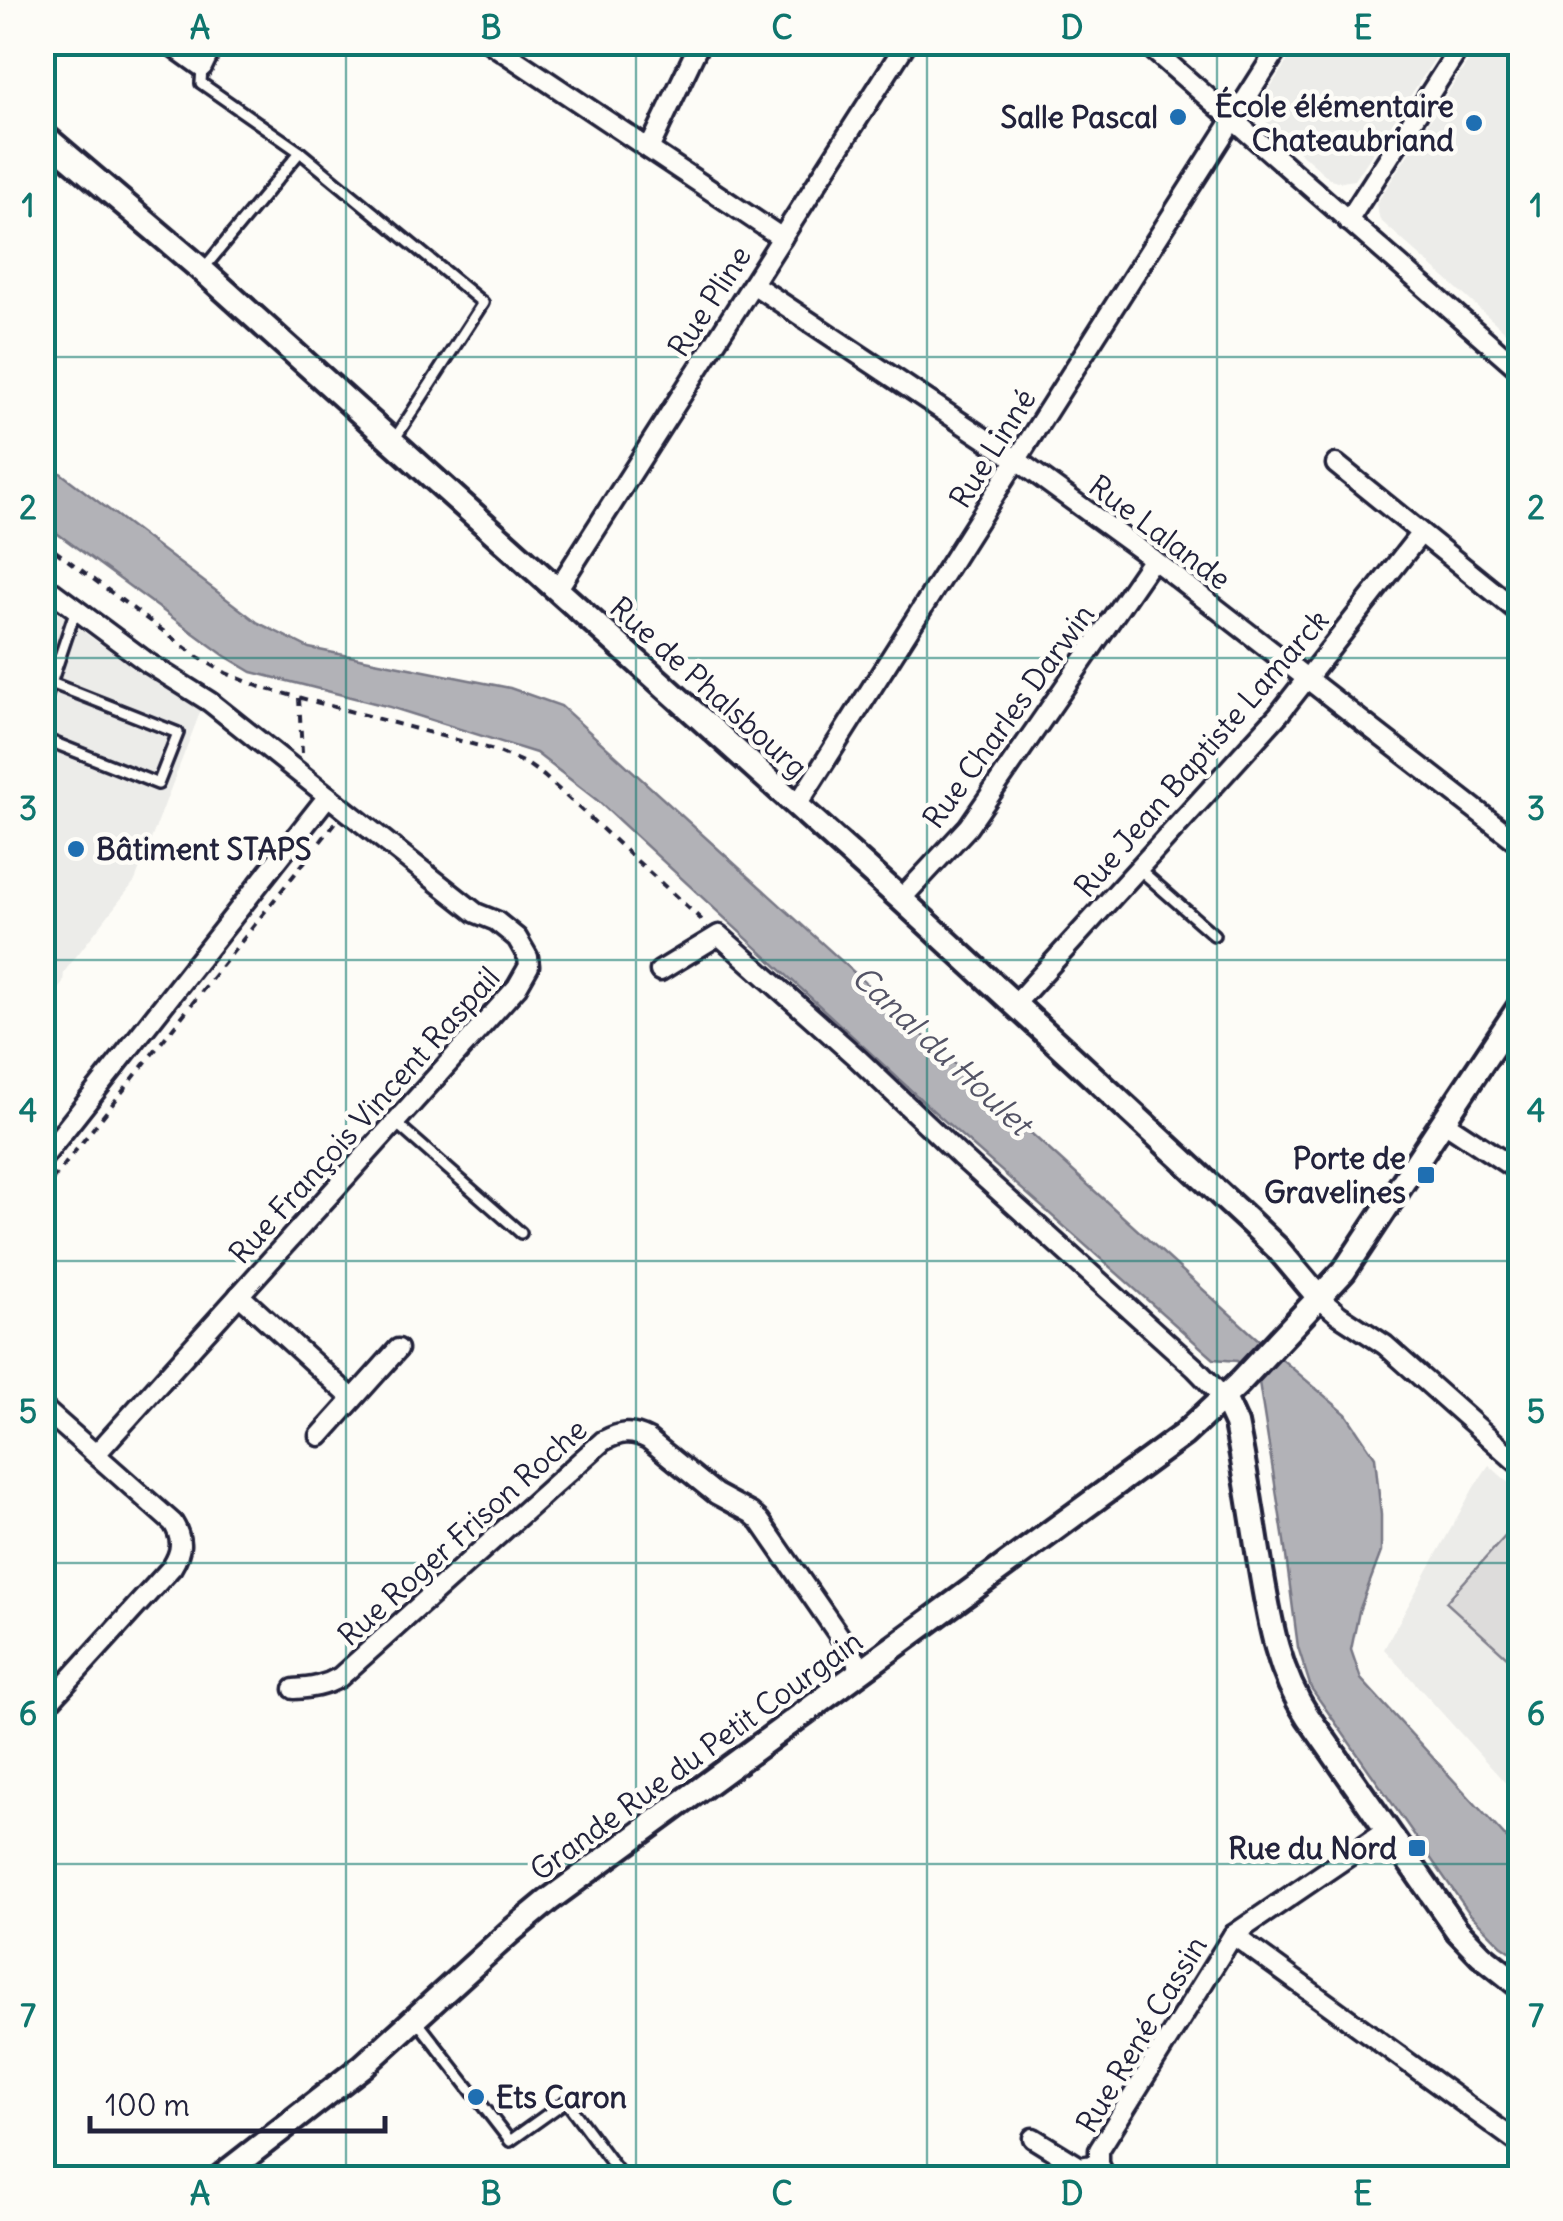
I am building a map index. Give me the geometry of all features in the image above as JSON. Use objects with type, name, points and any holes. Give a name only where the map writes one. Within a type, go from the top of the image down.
[{"type":"street","points":[[166,42],[202,67],[214,42]]},
{"type":"street","points":[[489,42],[782,238]]},
{"type":"street","points":[[649,149],[700,42]]},
{"type":"street","name":"Rue Pline","points":[[556,590],[908,42]]},
{"type":"street","points":[[1144,42],[1520,370]]},
{"type":"street","name":"Rue Linné","points":[[796,806],[1282,42]]},
{"type":"street","points":[[1348,221],[1462,42]]},
{"type":"street","name":"Rue de Phalsbourg","points":[[42,134],[202,270],[901,898],[1259,1231],[1320,1299]]},
{"type":"street","name":"Rue Lalande","points":[[753,284],[1017,460],[1153,559],[1520,844]]},
{"type":"street","points":[[1336,464],[1520,612]]},
{"type":"street","name":"Rue Jean Baptiste Lamarck","points":[[1015,1004],[1267,728],[1422,533]]},
{"type":"street","name":"Rue Charles Darwin","points":[[901,898],[968,827],[1153,559]]},
{"type":"street","name":"Rue François Vincent Raspail","points":[[42,584],[148,663],[210,702],[476,913],[504,926],[517,938],[529,966],[518,988],[96,1454]]},
{"type":"street","points":[[42,1159],[328,796]]},
{"type":"street","points":[[660,971],[719,935],[1224,1398],[1236,1424],[1266,1603],[1281,1664],[1298,1701],[1437,1903],[1469,1943],[1520,1986]]},
{"type":"street","name":"Grande Rue du Petit Courgain","points":[[219,2178],[354,2073],[549,1900],[1169,1446],[1224,1398],[1320,1299],[1362,1247],[1520,1006]]},
{"type":"street","points":[[1444,1122],[1520,1172]]},
{"type":"street","points":[[239,1295],[353,1399]]},
{"type":"street","points":[[1320,1299],[1385,1345],[1520,1465]]},
{"type":"street","points":[[320,1436],[398,1349]]},
{"type":"street","points":[[42,1406],[173,1523],[181,1539],[172,1568],[42,1710]]},
{"type":"street","name":"Rue Roger Frison Roche","points":[[294,1688],[329,1684],[340,1677],[603,1440],[625,1432],[648,1439],[716,1494],[760,1521],[863,1670]]},
{"type":"street","points":[[1387,1830],[1233,1934],[1520,2144]]},
{"type":"street","name":"Rue René Cassin","points":[[1033,2138],[1080,2166],[1102,2171],[1099,2150],[1233,1934]]},
{"type":"lane","points":[[202,67],[201,83],[300,152],[483,303],[393,442]]},
{"type":"lane","points":[[202,270],[300,152]]},
{"type":"lane","points":[[42,710],[76,609]]},
{"type":"lane","points":[[42,738],[158,784],[178,734],[51,683]]},
{"type":"lane","points":[[1138,868],[1214,935]]},
{"type":"lane","points":[[396,1122],[521,1233]]},
{"type":"lane","points":[[416,2019],[510,2141],[566,2101],[622,2178]]},
{"type":"path","points":[[42,541],[211,665],[242,680],[494,750],[527,764],[719,935]]},
{"type":"path","points":[[299,698],[302,759]]},
{"type":"path","points":[[42,1193],[346,810]]},
{"type":"shaded area","points":[[1299,43],[1445,43],[1355,180],[1330,179],[1264,118],[1264,97]]},
{"type":"shaded area","name":"École élémentaire Chateaubriand","points":[[1480,43],[1520,43],[1520,345],[1380,220],[1376,204]]},
{"type":"shaded area","points":[[42,459],[257,622],[309,648],[510,688],[561,706],[1252,1334],[1346,1414],[1375,1457],[1381,1515],[1381,1552],[1359,1611],[1351,1650],[1361,1679],[1520,1853],[1520,1958],[1470,1914],[1311,1688],[1298,1647],[1259,1382],[1237,1361],[1214,1359],[929,1107],[598,801],[536,753],[390,707],[252,672],[225,656],[43,523]]},
{"type":"shaded area","points":[[43,601],[201,710],[135,881],[64,972],[63,983],[43,1009]]},
{"type":"shaded area","points":[[1489,1465],[1520,1493],[1520,1799],[1384,1649]]},
{"type":"shaded area","points":[[1510,1531],[1520,1541],[1520,1669],[1446,1602]]},
{"type":"place","name":"Salle Pascal","points":[[1178,117]]},
{"type":"place","name":"École élémentaire Chateaubriand","points":[[1474,123]]},
{"type":"place","name":"Bâtiment STAPS","points":[[76,849]]},
{"type":"place","name":"Porte de Gravelines","points":[[1426,1175]]},
{"type":"place","name":"Rue du Nord","points":[[1417,1848]]},
{"type":"place","name":"Ets Caron","points":[[476,2097]]},
{"type":"water label","name":"Canal du Houlet","points":[[942,1050]]}]
